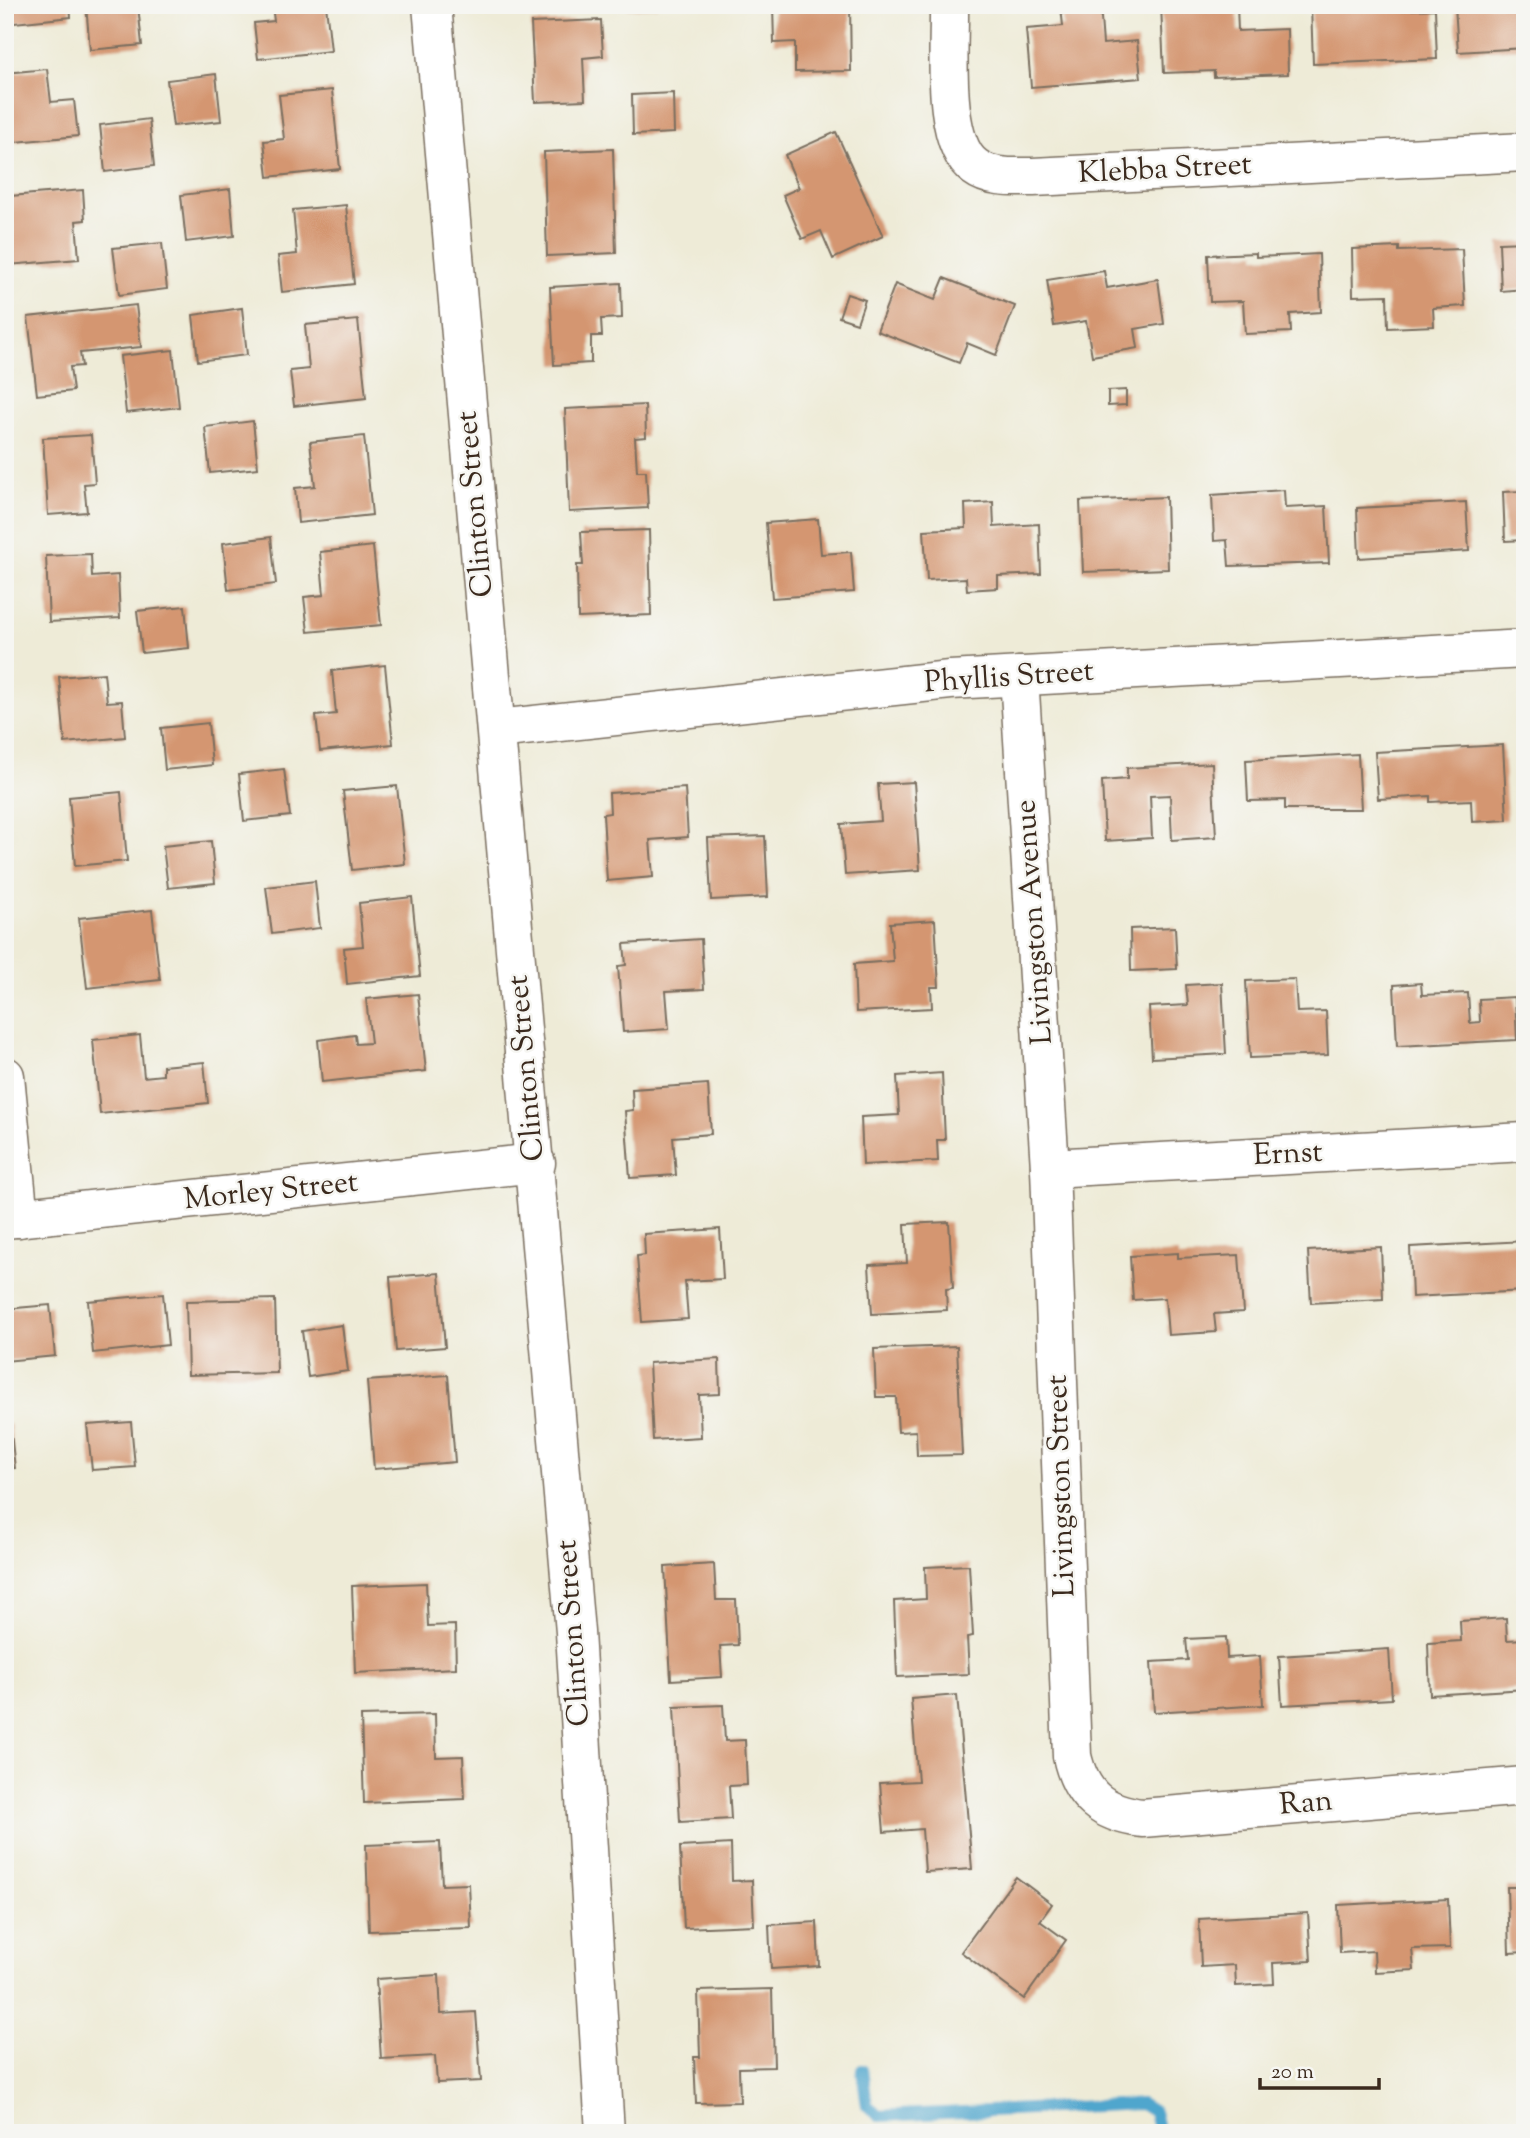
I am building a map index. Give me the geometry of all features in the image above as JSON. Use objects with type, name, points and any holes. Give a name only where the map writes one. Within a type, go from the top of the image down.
[{"type":"street","name":"Clinton Street","points":[[432,5],[536,1163],[575,1632],[605,2133]]},
{"type":"street","name":"Klebba Street","points":[[949,5],[952,124],[960,147],[974,167],[993,175],[1033,177],[1525,152]]},
{"type":"street","name":"Phyllis Street","points":[[496,729],[950,680],[1525,649]]},
{"type":"street","name":"Livingston Avenue","points":[[1019,676],[1051,1168]]},
{"type":"street","points":[[5,1076],[12,1219]]},
{"type":"street","name":"Ernst","points":[[1051,1168],[1525,1142]]},
{"type":"street","name":"Morley Street","points":[[12,1219],[536,1163]]},
{"type":"street","name":"Livingston Street","points":[[1051,1168],[1072,1756],[1080,1780],[1093,1798]]},
{"type":"street","name":"Ran","points":[[1093,1798],[1120,1816],[1142,1818],[1525,1786]]},
{"type":"building","points":[[5,5],[70,5],[71,17],[5,24]]},
{"type":"building","points":[[86,5],[138,5],[142,45],[90,50]]},
{"type":"building","points":[[272,5],[326,5],[331,51],[258,59],[254,23],[274,21]]},
{"type":"building","points":[[628,5],[657,5],[657,7],[628,9]]},
{"type":"building","points":[[773,5],[850,5],[851,71],[795,72],[795,42],[774,43]]},
{"type":"building","points":[[1100,5],[1103,44],[1137,41],[1141,78],[1031,87],[1026,29],[1063,26],[1061,7]]},
{"type":"building","points":[[1161,5],[1237,5],[1238,31],[1287,29],[1288,74],[1214,77],[1214,71],[1164,73]]},
{"type":"building","points":[[1311,5],[1387,5],[1387,11],[1435,9],[1437,59],[1313,64]]},
{"type":"building","points":[[1455,5],[1525,5],[1525,48],[1458,52]]},
{"type":"building","points":[[601,20],[603,56],[583,58],[585,100],[535,102],[531,23]]},
{"type":"building","points":[[47,69],[51,102],[74,100],[78,136],[5,143],[5,73]]},
{"type":"building","points":[[216,74],[221,121],[173,126],[167,80]]},
{"type":"building","points":[[332,90],[340,169],[268,177],[264,141],[284,139],[279,95]]},
{"type":"building","points":[[673,93],[674,133],[633,135],[632,95]]},
{"type":"building","points":[[149,119],[154,166],[105,172],[100,125]]},
{"type":"building","points":[[836,132],[883,236],[833,259],[821,231],[802,239],[783,195],[799,188],[785,155]]},
{"type":"building","points":[[613,149],[616,253],[547,256],[544,152]]},
{"type":"building","points":[[230,189],[234,236],[186,242],[181,195]]},
{"type":"building","points":[[83,190],[85,220],[76,221],[79,259],[8,265],[6,232],[13,234],[10,196]]},
{"type":"building","points":[[346,205],[354,284],[282,292],[278,256],[297,254],[293,210]]},
{"type":"building","points":[[1525,242],[1525,289],[1501,291],[1499,243]]},
{"type":"building","points":[[162,243],[167,289],[119,295],[113,248]]},
{"type":"building","points":[[1399,247],[1399,251],[1462,249],[1465,306],[1433,308],[1434,326],[1388,328],[1387,295],[1353,296],[1352,249]]},
{"type":"building","points":[[1256,253],[1256,257],[1319,254],[1321,312],[1290,314],[1291,332],[1245,334],[1243,301],[1210,302],[1208,255]]},
{"type":"building","points":[[1104,271],[1107,288],[1158,279],[1164,324],[1135,329],[1138,348],[1092,356],[1086,321],[1054,326],[1047,280]]},
{"type":"building","points":[[944,278],[1015,306],[996,355],[967,343],[959,363],[877,331],[895,284],[935,300]]},
{"type":"building","points":[[621,283],[622,318],[601,319],[602,336],[591,336],[591,363],[554,365],[550,287]]},
{"type":"building","points":[[847,294],[865,300],[857,323],[839,317]]},
{"type":"building","points":[[136,305],[141,347],[80,353],[82,366],[70,367],[73,391],[37,395],[28,317]]},
{"type":"building","points":[[242,308],[247,355],[198,361],[193,315]]},
{"type":"building","points":[[358,320],[366,398],[294,406],[290,371],[309,369],[305,325]]},
{"type":"building","points":[[173,350],[179,407],[126,413],[120,356]]},
{"type":"building","points":[[1126,390],[1126,405],[1108,406],[1108,391]]},
{"type":"building","points":[[645,405],[646,437],[635,438],[637,471],[646,471],[648,508],[569,512],[565,409]]},
{"type":"building","points":[[253,421],[258,468],[210,473],[205,427]]},
{"type":"building","points":[[91,435],[95,483],[84,484],[87,512],[48,515],[43,438]]},
{"type":"building","points":[[364,436],[372,515],[298,523],[295,488],[315,486],[310,442]]},
{"type":"building","points":[[1284,490],[1285,508],[1326,506],[1329,563],[1229,566],[1227,540],[1214,541],[1212,495]]},
{"type":"building","points":[[1525,491],[1525,540],[1505,541],[1503,492]]},
{"type":"building","points":[[1166,497],[1168,569],[1083,572],[1080,501]]},
{"type":"building","points":[[993,502],[994,527],[1039,524],[1041,574],[998,576],[998,588],[967,590],[966,578],[927,580],[924,530],[966,528],[965,504]]},
{"type":"building","points":[[1466,502],[1469,551],[1359,558],[1357,508]]},
{"type":"building","points":[[818,519],[821,554],[851,552],[854,592],[772,598],[766,523]]},
{"type":"building","points":[[649,530],[651,615],[578,618],[577,565],[583,565],[581,532]]},
{"type":"building","points":[[271,537],[276,584],[228,590],[223,543]]},
{"type":"building","points":[[373,546],[381,625],[308,632],[304,597],[324,595],[320,552]]},
{"type":"building","points":[[91,554],[92,577],[118,575],[120,618],[49,622],[46,556]]},
{"type":"building","points":[[185,606],[189,648],[142,653],[137,611]]},
{"type":"building","points":[[385,665],[393,744],[320,751],[316,716],[336,714],[332,671]]},
{"type":"building","points":[[104,673],[107,702],[122,701],[125,737],[65,743],[59,677]]},
{"type":"building","points":[[208,723],[212,765],[165,770],[161,728]]},
{"type":"building","points":[[1503,745],[1507,820],[1472,822],[1471,800],[1430,802],[1430,796],[1378,799],[1375,752]]},
{"type":"building","points":[[1358,754],[1361,809],[1285,809],[1285,800],[1248,801],[1246,760]]},
{"type":"building","points":[[1212,763],[1216,837],[1172,840],[1170,795],[1150,796],[1152,838],[1105,841],[1102,781],[1127,779],[1127,768]]},
{"type":"building","points":[[284,769],[290,816],[244,821],[239,774]]},
{"type":"building","points":[[914,782],[920,870],[845,875],[841,824],[881,821],[878,784]]},
{"type":"building","points":[[397,786],[405,864],[352,870],[343,791]]},
{"type":"building","points":[[685,788],[688,837],[650,840],[653,877],[607,881],[603,814],[610,813],[609,793]]},
{"type":"building","points":[[121,792],[127,861],[75,866],[69,797]]},
{"type":"building","points":[[765,836],[768,897],[711,900],[708,838]]},
{"type":"building","points":[[211,841],[215,883],[168,888],[163,846]]},
{"type":"building","points":[[315,881],[320,928],[272,934],[266,887]]},
{"type":"building","points":[[412,897],[420,976],[347,984],[344,948],[363,946],[359,903]]},
{"type":"building","points":[[152,910],[160,980],[87,988],[79,918]]},
{"type":"building","points":[[935,920],[939,987],[931,987],[932,1008],[856,1012],[854,964],[893,961],[890,923]]},
{"type":"building","points":[[1175,927],[1177,969],[1131,971],[1130,929]]},
{"type":"building","points":[[701,939],[704,989],[666,991],[669,1029],[623,1032],[618,966],[626,965],[624,944]]},
{"type":"building","points":[[1295,979],[1297,1012],[1326,1011],[1328,1055],[1250,1058],[1246,981]]},
{"type":"building","points":[[1222,983],[1226,1054],[1152,1058],[1149,1007],[1188,1005],[1186,985]]},
{"type":"building","points":[[1421,983],[1422,995],[1468,993],[1470,1023],[1480,1022],[1479,999],[1515,997],[1517,1040],[1397,1046],[1394,985]]},
{"type":"building","points":[[418,994],[426,1071],[322,1082],[318,1040],[355,1035],[356,1044],[371,1043],[366,999]]},
{"type":"building","points":[[140,1035],[144,1077],[163,1075],[163,1066],[204,1062],[208,1103],[100,1114],[93,1040]]},
{"type":"building","points":[[942,1073],[945,1140],[937,1140],[938,1161],[863,1165],[861,1117],[899,1115],[897,1076]]},
{"type":"building","points":[[708,1084],[711,1134],[673,1137],[676,1175],[630,1178],[625,1111],[633,1110],[632,1089]]},
{"type":"building","points":[[949,1222],[953,1288],[946,1289],[947,1310],[872,1314],[869,1265],[907,1263],[905,1224]]},
{"type":"building","points":[[720,1229],[723,1279],[685,1281],[688,1319],[642,1322],[637,1256],[645,1255],[644,1234]]},
{"type":"building","points":[[1525,1241],[1525,1291],[1412,1297],[1410,1247]]},
{"type":"building","points":[[1381,1247],[1383,1299],[1311,1303],[1308,1251]]},
{"type":"building","points":[[1178,1253],[1178,1258],[1239,1255],[1243,1312],[1214,1314],[1216,1332],[1168,1335],[1165,1298],[1133,1300],[1130,1256]]},
{"type":"building","points":[[439,1273],[445,1347],[396,1351],[390,1277]]},
{"type":"building","points":[[163,1294],[168,1345],[93,1353],[88,1301]]},
{"type":"building","points":[[275,1299],[277,1373],[188,1375],[186,1301]]},
{"type":"building","points":[[50,1305],[55,1356],[5,1361],[5,1309]]},
{"type":"building","points":[[342,1325],[348,1371],[308,1377],[302,1331]]},
{"type":"building","points":[[957,1346],[962,1455],[917,1456],[916,1431],[898,1432],[896,1397],[876,1397],[874,1349]]},
{"type":"building","points":[[719,1359],[720,1394],[699,1395],[701,1437],[653,1440],[649,1363]]},
{"type":"building","points":[[448,1375],[455,1462],[374,1469],[367,1381]]},
{"type":"building","points":[[131,1422],[135,1467],[92,1470],[87,1425]]},
{"type":"building","points":[[5,1424],[10,1424],[15,1468],[5,1469]]},
{"type":"building","points":[[714,1564],[716,1600],[736,1600],[738,1645],[720,1646],[722,1677],[671,1680],[665,1567]]},
{"type":"building","points":[[969,1565],[973,1636],[967,1637],[969,1674],[897,1677],[894,1601],[926,1599],[925,1567]]},
{"type":"building","points":[[426,1583],[428,1626],[455,1625],[456,1668],[355,1673],[352,1586]]},
{"type":"building","points":[[1506,1618],[1507,1640],[1525,1639],[1525,1689],[1430,1695],[1428,1643],[1461,1641],[1460,1621]]},
{"type":"building","points":[[1226,1637],[1227,1658],[1260,1656],[1263,1705],[1154,1712],[1151,1662],[1188,1660],[1186,1639]]},
{"type":"building","points":[[1389,1649],[1392,1699],[1282,1705],[1279,1656]]},
{"type":"building","points":[[957,1695],[972,1869],[925,1872],[922,1829],[884,1832],[880,1783],[918,1781],[911,1699]]},
{"type":"building","points":[[723,1705],[725,1741],[745,1740],[747,1785],[729,1786],[731,1819],[680,1822],[674,1707]]},
{"type":"building","points":[[435,1714],[436,1757],[463,1756],[465,1799],[364,1803],[361,1716]]},
{"type":"building","points":[[440,1842],[442,1885],[469,1884],[471,1928],[369,1931],[366,1845]]},
{"type":"building","points":[[731,1844],[732,1881],[752,1880],[754,1925],[684,1928],[680,1847]]},
{"type":"building","points":[[1016,1877],[1052,1904],[1040,1921],[1066,1940],[1024,1999],[961,1952]]},
{"type":"building","points":[[1507,1887],[1525,1887],[1525,1952],[1509,1953]]},
{"type":"building","points":[[1448,1899],[1450,1948],[1412,1949],[1414,1970],[1375,1972],[1374,1951],[1340,1953],[1338,1905]]},
{"type":"building","points":[[1308,1913],[1311,1961],[1273,1963],[1274,1984],[1236,1986],[1235,1965],[1201,1967],[1199,1919]]},
{"type":"building","points":[[817,1922],[819,1966],[771,1969],[769,1925]]},
{"type":"building","points":[[439,1975],[441,2014],[476,2012],[481,2081],[437,2083],[435,2056],[381,2059],[376,1979]]},
{"type":"building","points":[[772,1989],[774,2067],[739,2068],[740,2102],[696,2103],[694,2057],[700,2057],[698,1991]]},
{"type":"waterway","points":[[862,2070],[867,2105],[879,2116],[1141,2104],[1154,2112],[1159,2133]]}]
